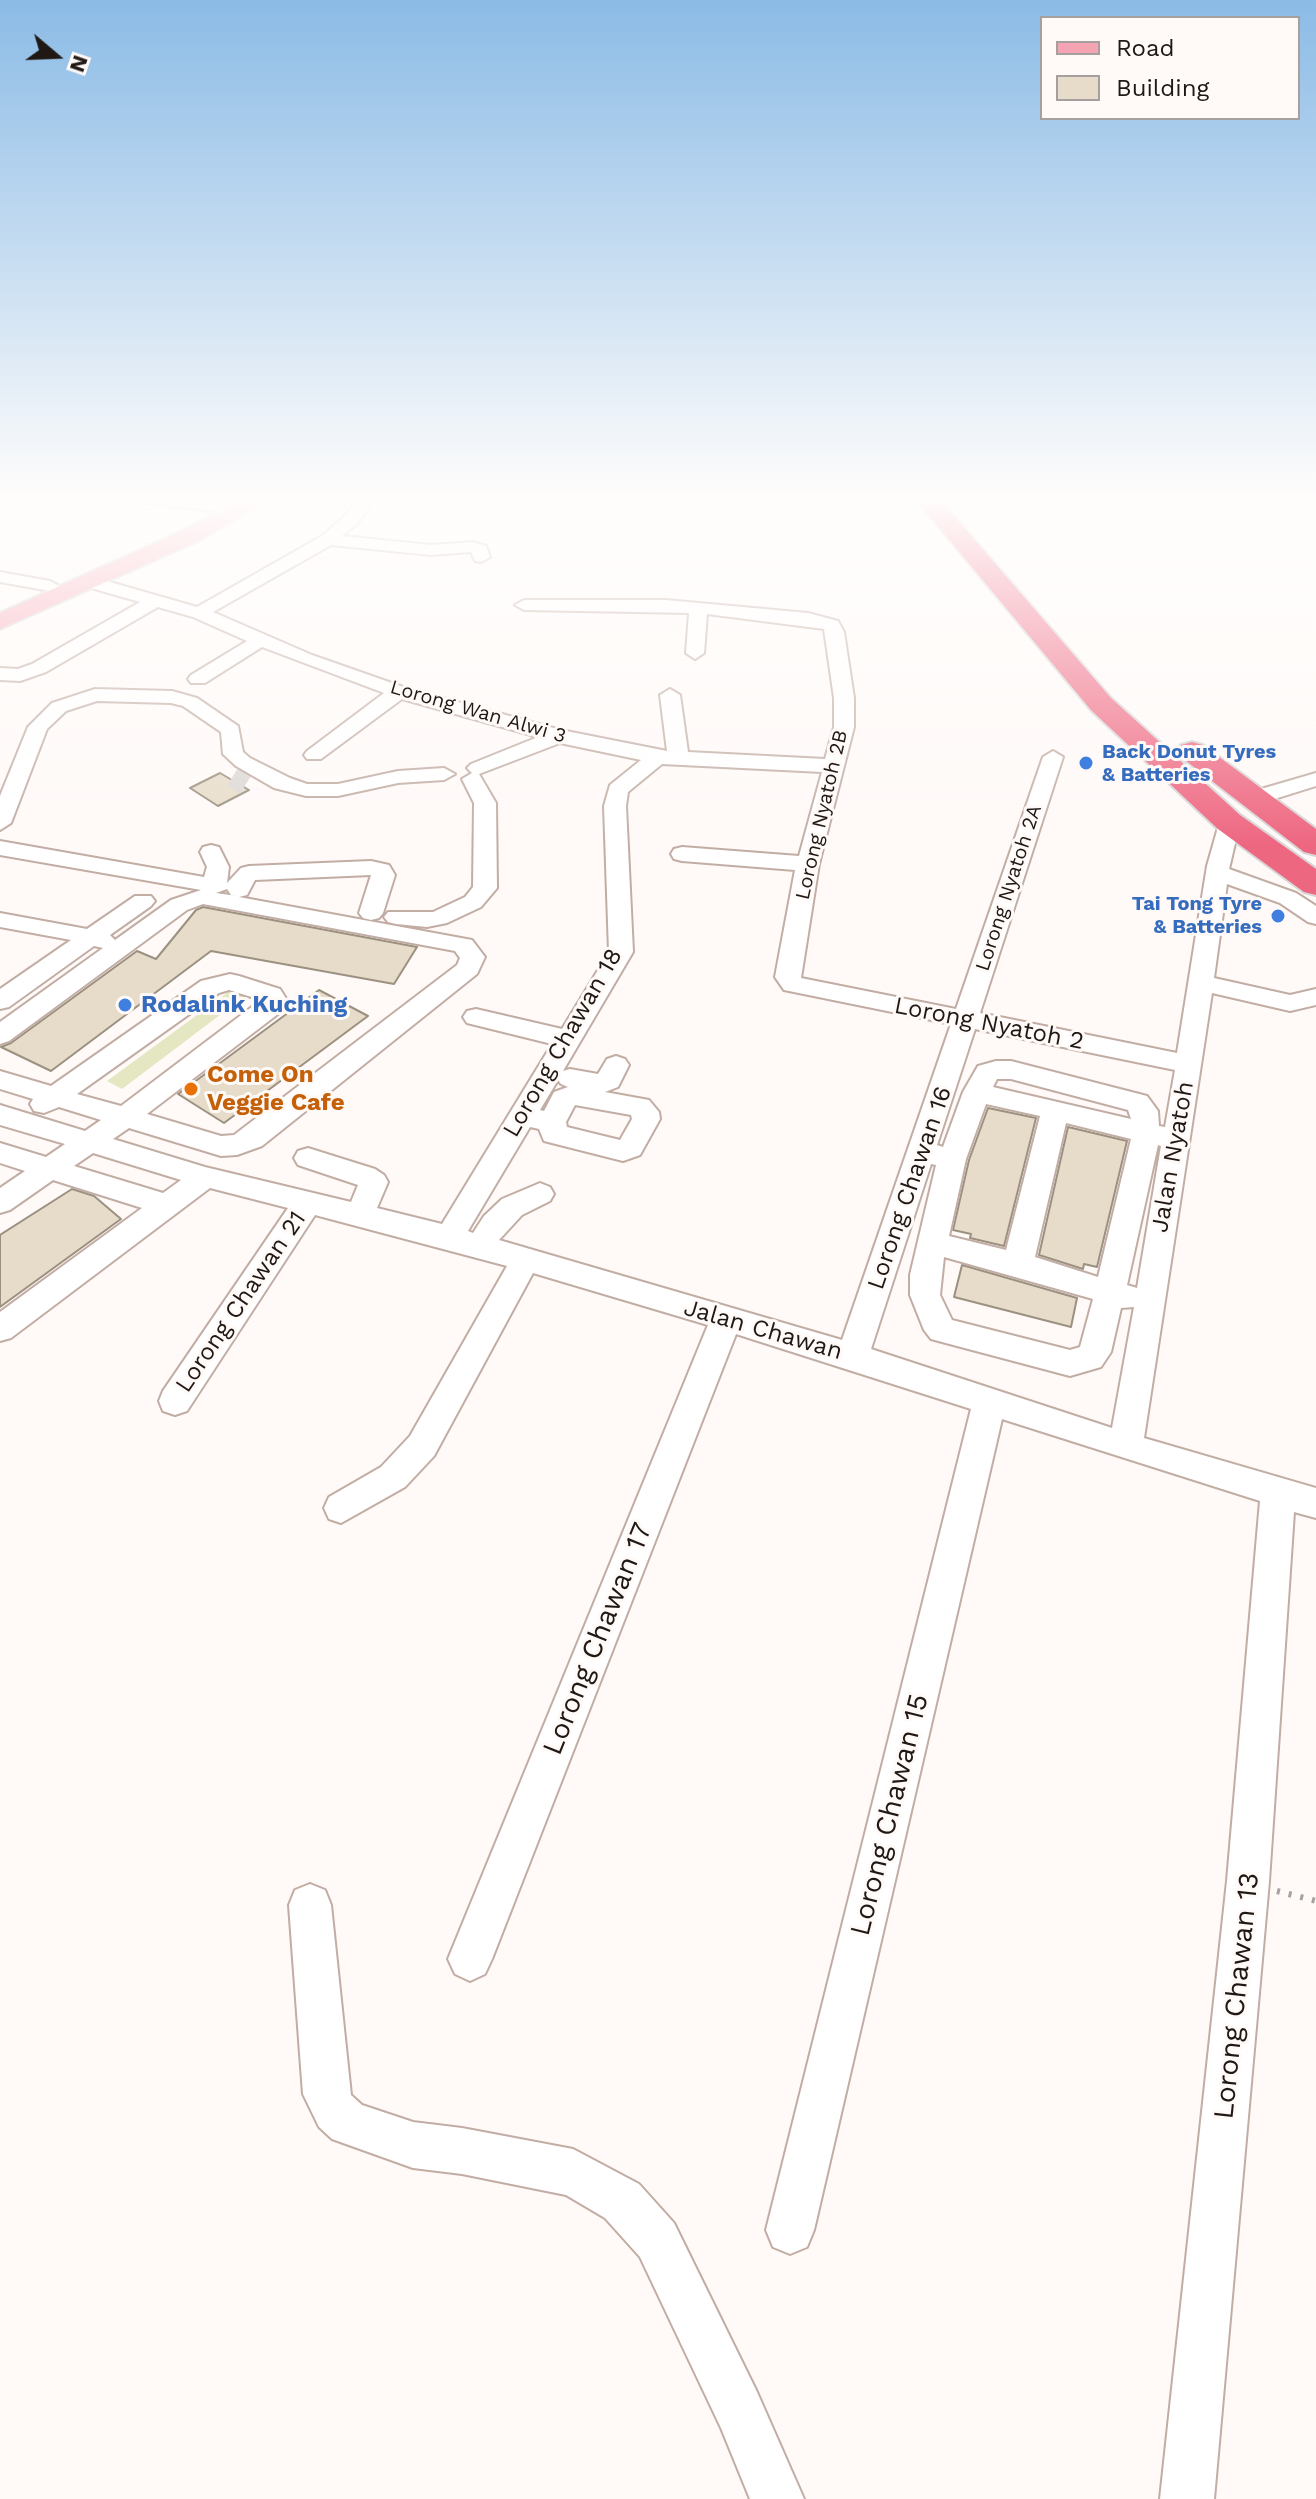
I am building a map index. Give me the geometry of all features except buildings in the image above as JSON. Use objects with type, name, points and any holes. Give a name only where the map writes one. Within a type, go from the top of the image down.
[{"type":"highway","points":[[1023,612],[1101,704],[1229,822],[1312,882]]},
{"type":"highway","points":[[1052,612],[1130,700],[1252,799],[1316,845]]},
{"type":"main road","points":[[0,622],[23,612]]},
{"type":"street","points":[[0,674],[20,675],[39,668],[137,612]]},
{"type":"street","name":"Lorong Wan Alwi 3","points":[[194,612],[259,641],[399,692],[558,736],[667,758],[835,766]]},
{"type":"street","points":[[695,653],[698,612]]},
{"type":"street","name":"Lorong Nyatoh 2B","points":[[740,612],[808,619],[831,625],[835,632],[844,727],[808,864],[787,977],[789,981]]},
{"type":"street","points":[[198,679],[259,641]]},
{"type":"street","points":[[0,690],[36,691]]},
{"type":"street","points":[[314,755],[399,692]]},
{"type":"street","points":[[7,824],[38,727],[59,707],[75,700],[105,694],[180,699],[231,730]]},
{"type":"street","points":[[667,758],[670,695]]},
{"type":"street","points":[[201,725],[231,730]]},
{"type":"street","points":[[231,730],[233,754],[225,765],[226,771],[239,780],[268,790],[338,790],[398,777],[444,774],[446,778],[458,782],[558,736]]},
{"type":"street","points":[[33,740],[60,739]]},
{"type":"street","points":[[233,754],[270,778],[306,790]]},
{"type":"street","name":"Lorong Nyatoh 2A","points":[[963,1028],[1053,757]]},
{"type":"street","name":"Lorong Chawan 18","points":[[449,1237],[621,952],[615,806],[618,790],[667,758]]},
{"type":"street","points":[[0,848],[414,920],[439,918],[481,896],[485,888],[473,878],[475,814],[483,798],[476,774]]},
{"type":"street","points":[[1252,799],[1316,779]]},
{"type":"street","name":"Jalan Nyatoh","points":[[1126,1447],[1218,869],[1229,822]]},
{"type":"street","points":[[211,852],[218,867],[214,886]]},
{"type":"street","points":[[682,854],[808,864]]},
{"type":"street","points":[[1218,869],[1264,866],[1312,882]]},
{"type":"street","points":[[239,890],[239,883],[249,873],[371,868],[381,870],[383,875],[371,913]]},
{"type":"street","points":[[1218,869],[1288,898],[1316,917]]},
{"type":"street","points":[[0,1035],[179,905],[201,897],[463,945],[473,957],[468,969],[245,1143],[221,1146],[0,1080]]},
{"type":"street","points":[[0,1001],[143,901]]},
{"type":"street","points":[[0,920],[93,937],[117,948]]},
{"type":"street","name":"Lorong Nyatoh 2","points":[[789,981],[963,1028],[1189,1064]]},
{"type":"street","points":[[0,1202],[124,1118],[269,1008],[274,1000],[271,995],[230,982],[210,987],[54,1097],[6,1123]]},
{"type":"street","points":[[1201,983],[1290,1003],[1316,997]]},
{"type":"street","points":[[476,1017],[569,1039]]},
{"type":"street","name":"Lorong Chawan 16","points":[[853,1356],[938,1156],[963,1028]]},
{"type":"street","points":[[549,1073],[600,1084],[608,1081],[616,1065]]},
{"type":"street","points":[[1011,1070],[1137,1103],[1144,1111],[1146,1133],[1095,1352],[1083,1361],[1070,1363],[942,1330],[929,1309],[925,1295],[938,1156],[987,1072],[1011,1070]]},
{"type":"street","points":[[977,1092],[1175,1139]]},
{"type":"street","points":[[1018,1264],[1055,1111]]},
{"type":"street","points":[[523,1116],[552,1122]]},
{"type":"street","name":"Jalan Chawan","points":[[6,1123],[89,1142],[205,1177],[449,1237],[853,1356],[1126,1447],[1297,1498]]},
{"type":"street","points":[[0,1153],[167,1205]]},
{"type":"street","points":[[308,1158],[365,1176],[374,1182],[359,1216]]},
{"type":"street","points":[[0,1329],[205,1177]]},
{"type":"street","points":[[480,1247],[494,1224],[512,1207],[540,1194]]},
{"type":"street","name":"Lorong Chawan 21","points":[[175,1401],[307,1203]]},
{"type":"street","points":[[932,1243],[1018,1264],[1148,1303]]},
{"type":"street","points":[[341,1508],[393,1477],[416,1455],[525,1261]]},
{"type":"street","name":"Lorong Chawan 17","points":[[470,1959],[726,1319]]},
{"type":"street","name":"Lorong Chawan 15","points":[[790,2230],[990,1400]]},
{"type":"street","name":"Lorong Chawan 13","points":[[1187,2499],[1248,1881],[1297,1498]]},
{"type":"street","points":[[310,1905],[326,2094],[335,2111],[348,2123],[413,2145],[462,2151],[573,2173],[622,2201],[657,2240],[739,2410],[777,2499]]},
{"type":"green space","points":[[231,990],[249,993],[122,1089],[107,1081]]},
{"type":"tunnel","points":[[233,776],[246,784]]},
{"type":"place","name":"Back Donut Tyres & Batteries","points":[[1086,763]]},
{"type":"place","name":"Tai Tong Tyre & Batteries","points":[[1278,916]]},
{"type":"place","name":"Rodalink Kuching","points":[[125,1005]]},
{"type":"place","name":"Come On Veggie Cafe","points":[[191,1089]]}]
